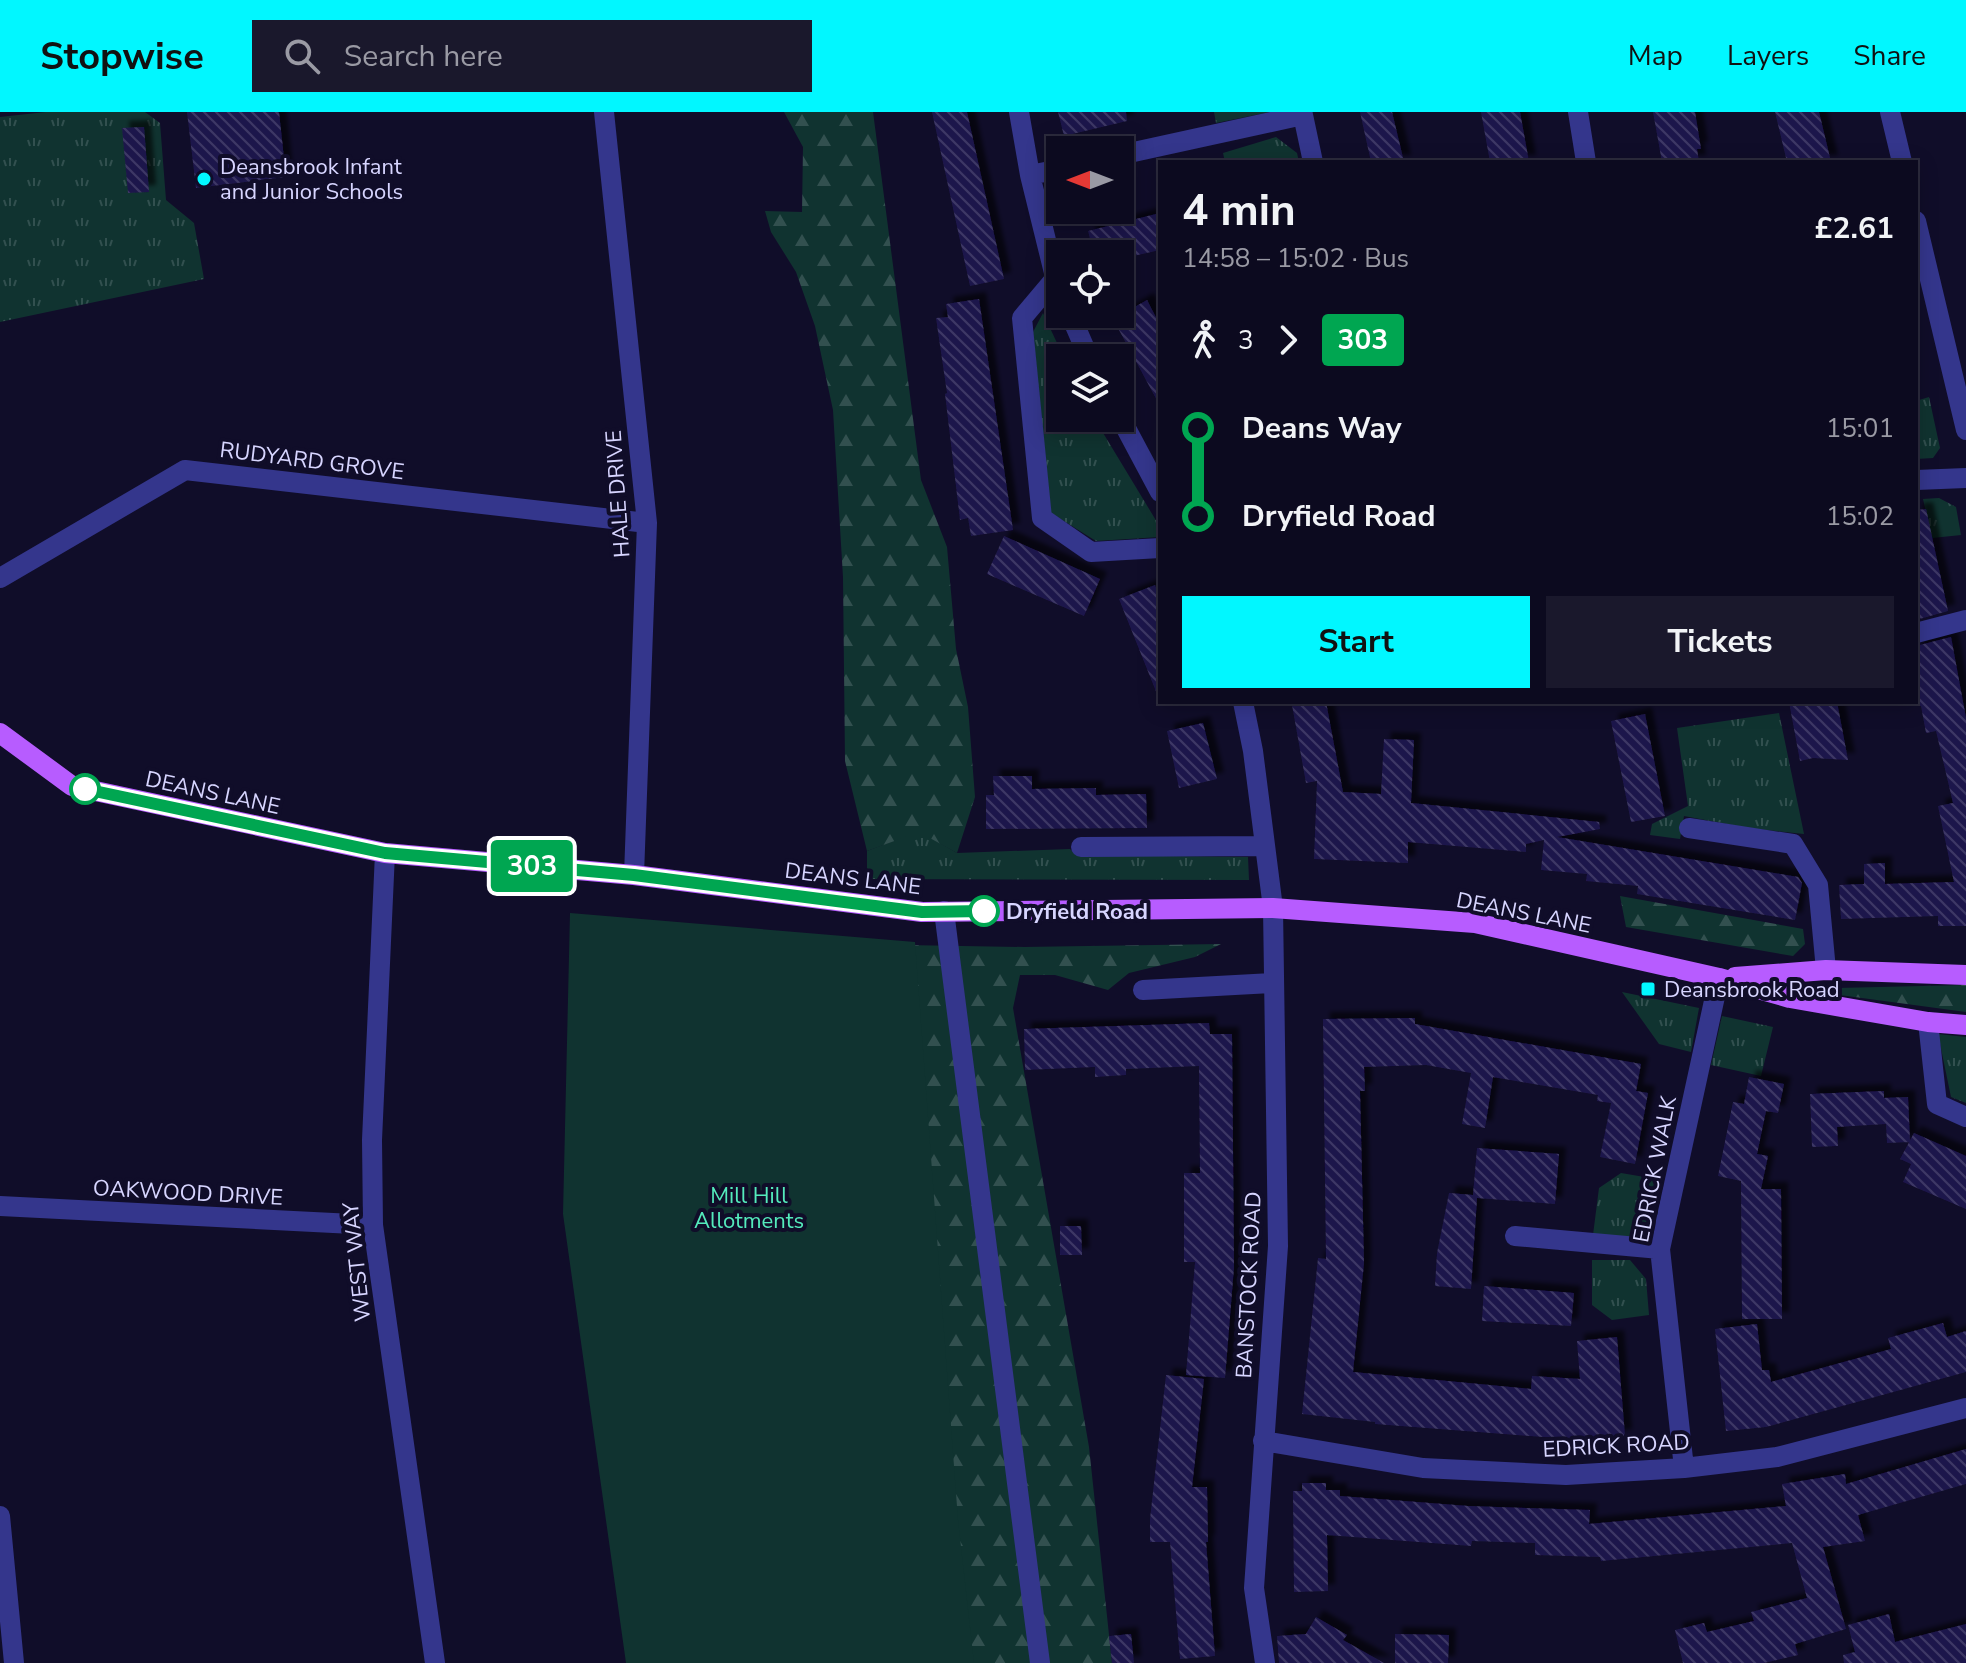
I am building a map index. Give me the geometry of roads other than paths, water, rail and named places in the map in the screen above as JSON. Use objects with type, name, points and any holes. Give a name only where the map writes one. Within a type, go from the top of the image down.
[{"type":"main road","name":"DEANS LANE","points":[[0,733],[72,786],[385,853],[634,875],[922,912],[1273,908],[1475,923],[1719,978],[1790,998],[1928,1022],[1966,1025]]},
{"type":"main road","name":"DEANS LANE","points":[[1719,978],[1826,970],[1966,975]]},
{"type":"street","name":"HALE DRIVE","points":[[604,112],[647,523],[634,875]]},
{"type":"street","points":[[1019,112],[1046,241]]},
{"type":"street","points":[[1578,112],[1586,160]]},
{"type":"street","points":[[1890,112],[1902,160]]},
{"type":"street","points":[[1134,152],[1302,114],[1313,160]]},
{"type":"street","points":[[1030,175],[1046,172]]},
{"type":"street","points":[[1918,229],[1966,430]]},
{"type":"street","points":[[1046,296],[1022,318],[1042,518],[1091,552],[1158,548]]},
{"type":"street","points":[[1128,432],[1158,488]]},
{"type":"street","name":"RUDYARD GROVE","points":[[0,578],[185,470],[647,523]]},
{"type":"street","points":[[1918,480],[1966,478]]},
{"type":"street","points":[[1918,632],[1966,620]]},
{"type":"street","points":[[1243,704],[1253,751],[1273,908]]},
{"type":"street","points":[[1689,828],[1793,844],[1818,885],[1826,970]]},
{"type":"street","points":[[1081,847],[1265,846]]},
{"type":"street","name":"WEST WAY","points":[[385,853],[372,1140],[373,1225],[435,1663]]},
{"type":"street","name":"BANSTOCK ROAD","points":[[1265,1663],[1254,1588],[1278,1246],[1273,908]]},
{"type":"street","points":[[944,911],[1040,1663]]},
{"type":"street","name":"EDRICK WALK","points":[[1684,1468],[1660,1249],[1719,978]]},
{"type":"street","points":[[1143,990],[1273,983]]},
{"type":"street","points":[[1928,1022],[1937,1104],[1966,1117]]},
{"type":"street","name":"OAKWOOD DRIVE","points":[[0,1206],[373,1225]]},
{"type":"street","points":[[1515,1236],[1660,1249]]},
{"type":"street","name":"EDRICK ROAD","points":[[1263,1441],[1423,1468],[1566,1475],[1684,1468],[1777,1457],[1966,1408]]},
{"type":"street","points":[[0,1516],[14,1663]]},
{"type":"place","name":"Deansbrook Infant and Junior Schools","points":[[204,179]]},
{"type":"place","name":"Dryfield Road","points":[[984,911]]},
{"type":"place","name":"Deansbrook Road","points":[[1648,989]]},
{"type":"park label","name":"Mill Hill Allotments","points":[[749,1208]]}]
